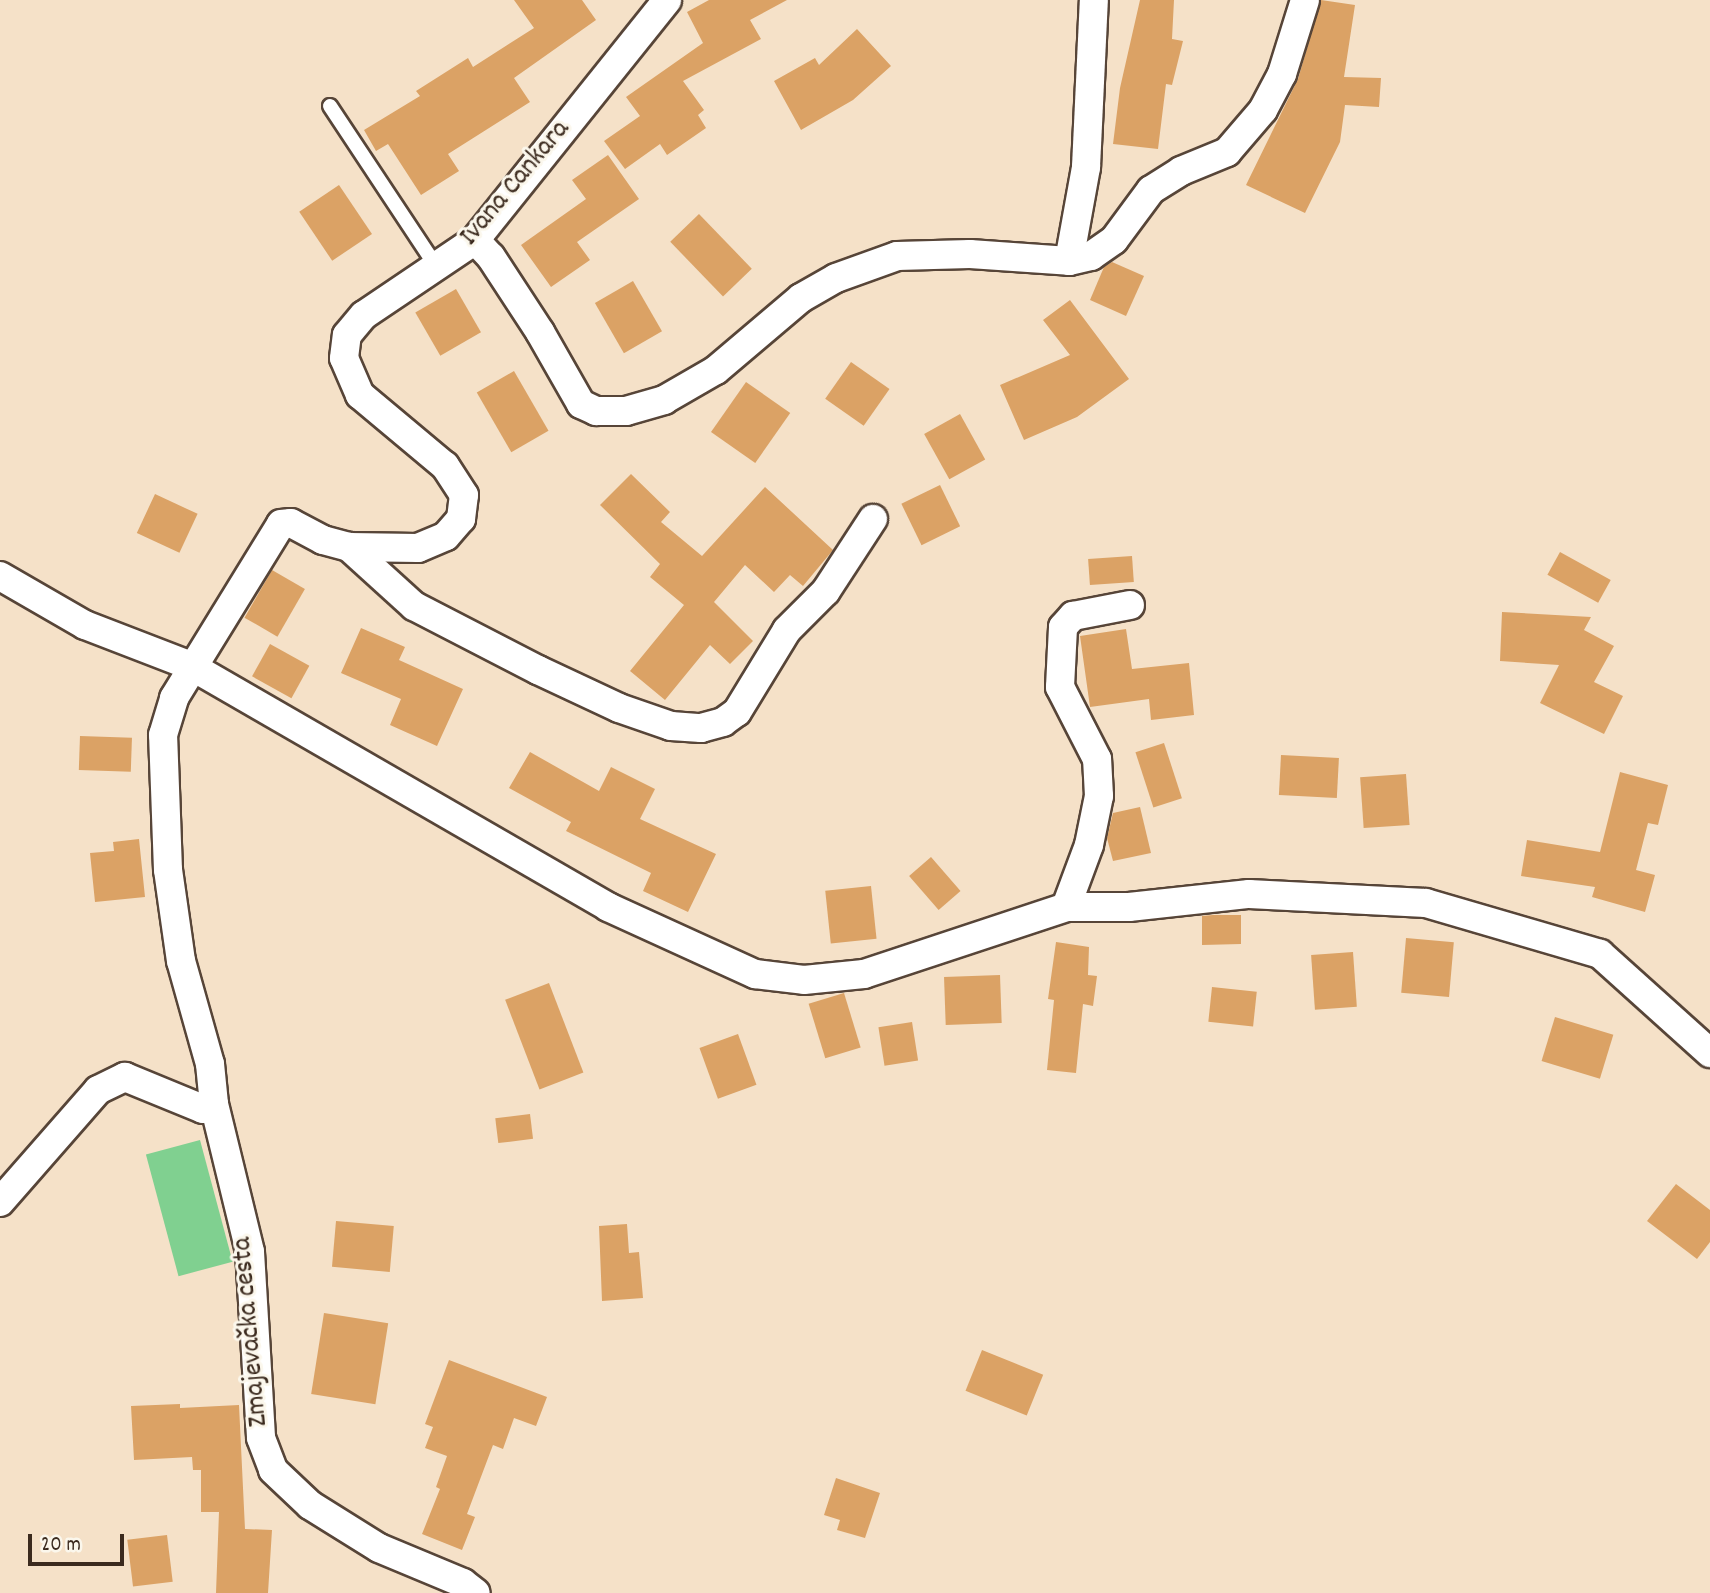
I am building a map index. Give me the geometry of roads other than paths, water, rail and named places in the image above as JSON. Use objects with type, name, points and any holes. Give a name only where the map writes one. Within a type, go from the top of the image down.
[{"type":"street","name":"Ivana Cankara","points":[[191,666],[281,524],[291,523],[323,540],[349,547],[418,548],[446,536],[461,519],[464,495],[445,466],[360,396],[344,358],[347,335],[364,315],[438,269],[475,240],[667,0]]},
{"type":"street","points":[[1069,261],[1086,167],[1094,0]]},
{"type":"street","points":[[475,240],[491,257],[540,332],[580,404],[596,411],[626,411],[664,400],[716,370],[801,298],[836,278],[897,256],[970,254],[1069,261],[1091,256],[1114,240],[1151,190],[1181,171],[1227,152],[1263,110],[1282,74],[1305,0]]},
{"type":"street","points":[[349,547],[414,606],[526,664],[619,708],[671,726],[701,728],[723,722],[737,712],[787,630],[826,592],[873,519]]},
{"type":"street","points":[[0,576],[85,625],[191,666],[608,907],[755,974],[804,980],[864,974],[1066,907],[1129,907],[1249,894],[1426,903],[1600,954],[1710,1053]]},
{"type":"street","points":[[1066,907],[1089,845],[1099,796],[1097,759],[1060,687],[1063,627],[1073,616],[1130,605]]},
{"type":"street","name":"Zmajevačka cesta","points":[[191,666],[174,698],[163,735],[168,870],[181,961],[210,1064],[214,1104],[250,1252],[261,1437],[273,1470],[310,1505],[379,1548],[467,1590]]},
{"type":"street","points":[[0,1202],[98,1090],[124,1077],[203,1109],[214,1104]]},
{"type":"lane","points":[[330,106],[438,269]]}]
